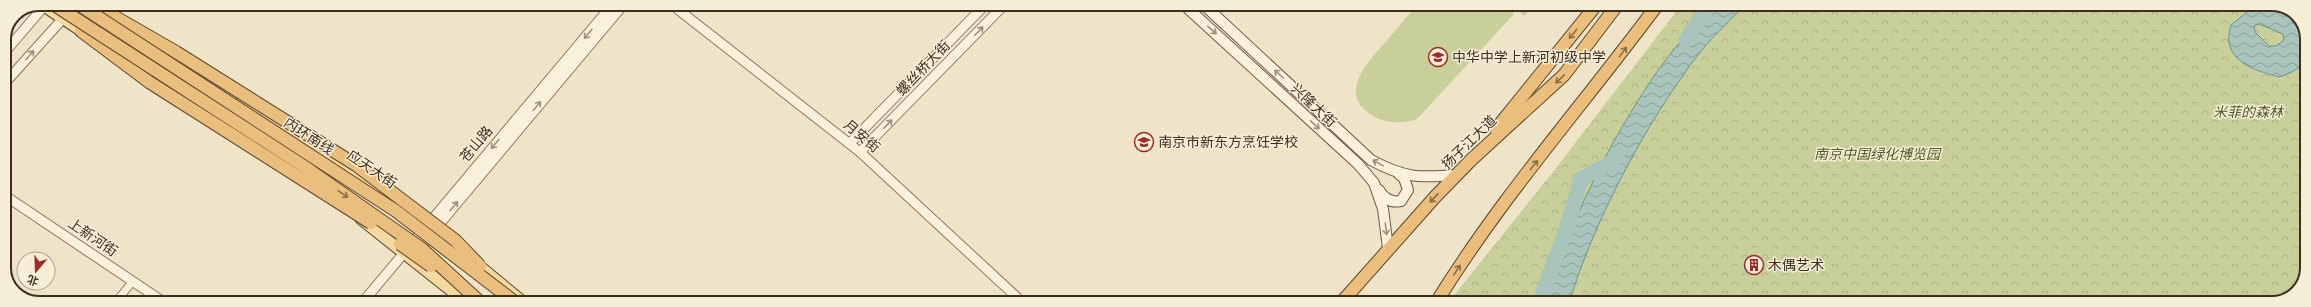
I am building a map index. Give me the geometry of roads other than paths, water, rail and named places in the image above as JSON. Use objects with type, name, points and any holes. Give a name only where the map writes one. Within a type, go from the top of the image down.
[{"type":"highway","name":"内环南线","points":[[56,11],[302,165],[422,249],[472,296]]},
{"type":"highway","name":"内环南线","points":[[88,11],[396,211],[509,296]]},
{"type":"highway","points":[[1471,160],[1591,11]]},
{"type":"highway","name":"扬子江大道","points":[[1347,296],[1388,248],[1456,175],[1564,74],[1613,11]]},
{"type":"highway","points":[[1440,296],[1479,236],[1606,75],[1653,11]]},
{"type":"highway","points":[[110,14],[176,52],[356,165],[455,240],[503,290]]},
{"type":"highway","points":[[81,31],[149,82],[382,230],[471,296]]},
{"type":"main road","points":[[53,11],[81,31],[298,172],[408,255],[458,296]]},
{"type":"main road","name":"应天大街","points":[[106,11],[316,149],[430,227],[515,296]]},
{"type":"main road","name":"兴隆大街","points":[[1191,11],[1358,164],[1374,183],[1383,209],[1388,248]]},
{"type":"main road","name":"兴隆大街","points":[[1211,11],[1371,160],[1397,173],[1409,176],[1456,175]]},
{"type":"main road","points":[[1374,183],[1387,200],[1395,202],[1401,200],[1408,190],[1404,178],[1397,173]]},
{"type":"street","points":[[11,45],[41,11]]},
{"type":"street","points":[[11,76],[70,11]]},
{"type":"street","name":"苍山路","points":[[369,296],[408,255],[607,11]]},
{"type":"street","name":"苍山路","points":[[430,227],[618,11]]},
{"type":"street","name":"月安街","points":[[681,11],[850,143],[1015,296]]},
{"type":"street","name":"螺丝桥大街","points":[[850,143],[979,11]]},
{"type":"street","name":"螺丝桥大街","points":[[860,152],[998,11]]},
{"type":"street","name":"上新河街","points":[[11,200],[156,296]]},
{"type":"street","points":[[121,296],[133,281]]},
{"type":"water","points":[[1708,11],[1738,11],[1694,60],[1656,116],[1606,208],[1579,272],[1571,296],[1547,296],[1565,246],[1590,187],[1636,104],[1666,59]]},
{"type":"water","points":[[2248,11],[2275,11],[2284,14],[2292,19],[2298,29],[2300,38],[2300,67],[2292,72],[2279,77],[2255,69],[2248,66],[2235,56],[2231,49],[2229,37],[2231,25]],"holes":[[[2259,24],[2283,34],[2284,40],[2276,46],[2269,46],[2255,32],[2254,26]]]},
{"type":"waterway","points":[[1686,40],[1705,11]]},
{"type":"waterway","points":[[1542,296],[1566,230],[1581,179],[1612,162],[1617,155]]},
{"type":"place","name":"中华中学上新河初级中学","points":[[1438,57]]},
{"type":"place","name":"南京市新东方烹饪学校","points":[[1144,142]]},
{"type":"place","name":"木偶艺术","points":[[1754,265]]},
{"type":"park label","name":"米菲的森林","points":[[2248,112]]},
{"type":"park label","name":"南京中国绿化博览园","points":[[1877,154]]}]
